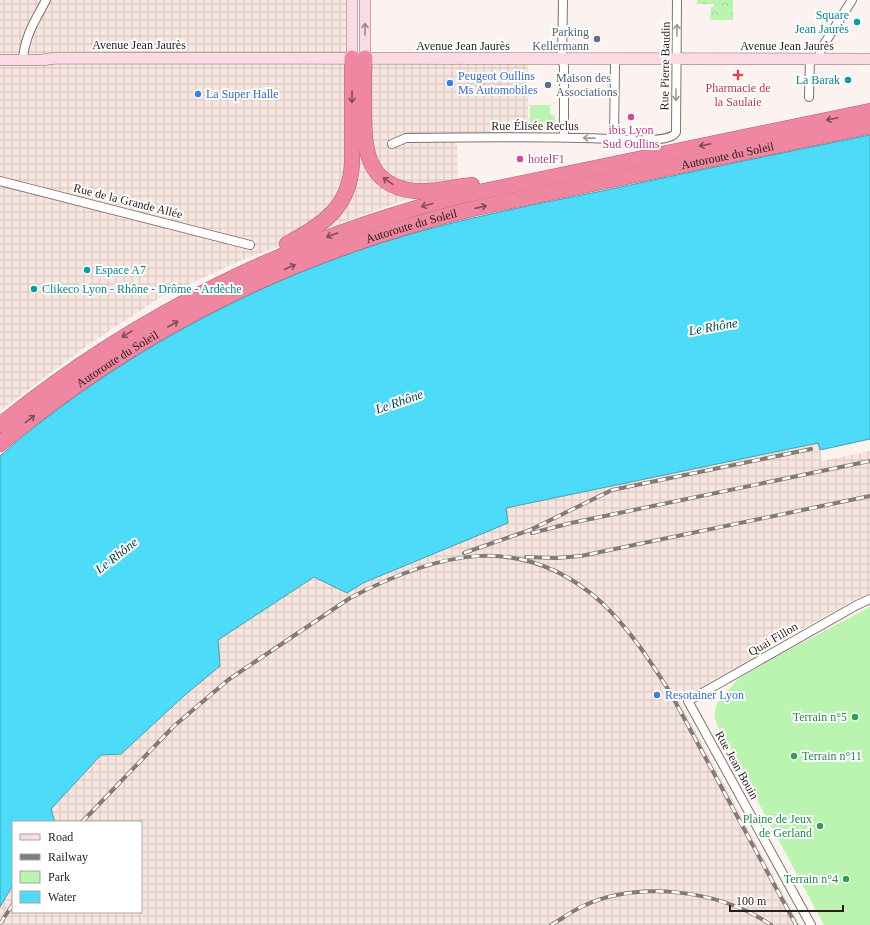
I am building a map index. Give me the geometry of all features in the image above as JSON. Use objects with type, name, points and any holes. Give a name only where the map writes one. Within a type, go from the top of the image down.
[{"type":"highway","points":[[358,58],[366,152],[378,173],[393,185],[403,189],[419,191],[568,173]]},
{"type":"highway","points":[[214,286],[318,226],[334,212],[343,199],[350,184],[352,170],[358,58]]},
{"type":"highway","name":"Autoroute du Soleil","points":[[0,425],[56,381],[157,316],[214,286],[278,257],[369,222],[444,200],[870,111]]},
{"type":"highway","name":"Autoroute du Soleil","points":[[0,444],[79,383],[159,332],[250,285],[298,264],[343,247],[397,229],[476,208],[870,126]]},
{"type":"main road","points":[[352,0],[358,58]]},
{"type":"main road","points":[[358,58],[365,0]]},
{"type":"main road","name":"Avenue Jean Jaurès","points":[[0,54],[42,60],[56,58],[870,59]]},
{"type":"main road","name":"Avenue Jean Jaurès","points":[[0,60],[23,57]]},
{"type":"street","points":[[23,57],[28,34],[46,0]]},
{"type":"street","points":[[563,0],[562,59],[564,66],[564,138]]},
{"type":"street","name":"Rue Pierre Baudin","points":[[676,132],[677,0]]},
{"type":"street","points":[[809,97],[814,59],[822,49],[852,0]]},
{"type":"street","points":[[614,139],[615,65],[617,59]]},
{"type":"street","name":"Rue Élisée Reclus","points":[[392,144],[406,138],[564,138],[656,140],[672,137],[676,132]]},
{"type":"street","name":"Rue de la Grande Allée","points":[[0,181],[250,245]]},
{"type":"street","name":"Quai Fillon","points":[[688,701],[870,599]]},
{"type":"street","name":"Rue Jean Bouin","points":[[688,701],[811,925]]},
{"type":"shaded area","points":[[0,0],[358,0],[358,57],[528,58],[528,138],[457,138],[458,180],[242,260],[161,297],[88,345],[0,411]]},
{"type":"shaded area","points":[[819,443],[822,461],[870,451],[870,593],[855,599],[711,681],[680,702],[800,925],[0,925],[0,907],[12,887],[12,913],[142,913],[142,821],[55,821],[51,809],[101,754],[121,754],[185,695],[220,666],[218,640],[314,577],[347,593],[363,583],[508,523],[505,508]]},
{"type":"green space","points":[[697,0],[733,0],[733,20],[710,20],[711,7],[714,7],[714,4],[697,4]]},
{"type":"green space","points":[[530,105],[550,105],[550,114],[555,116],[555,130],[530,130]]},
{"type":"green space","name":"Plaine de Jeux de Gerland","points":[[870,607],[870,925],[824,925],[718,727],[714,716],[718,702],[739,678]]},
{"type":"water","name":"Le Rhône","points":[[870,135],[870,439],[820,450],[818,443],[506,508],[508,523],[363,583],[347,593],[314,577],[218,640],[220,666],[185,695],[121,754],[101,755],[51,809],[55,821],[12,821],[12,887],[0,907],[0,456],[86,389],[180,330],[280,281],[330,261],[381,243],[463,220]]},
{"type":"railway","points":[[464,553],[530,530],[612,490],[811,449]]},
{"type":"railway","points":[[532,533],[571,523],[870,461]]},
{"type":"railway","points":[[526,557],[556,558],[581,556],[870,496]]},
{"type":"railway","points":[[83,821],[174,726],[228,680],[350,598],[382,582],[414,570],[446,561],[478,556],[509,557],[540,565],[571,579],[601,602],[630,634],[671,694],[796,925]]},
{"type":"railway","points":[[551,925],[579,908],[605,898],[629,893],[654,891],[704,897],[751,913],[771,925]]},
{"type":"railway","points":[[0,924],[12,906]]},
{"type":"place","name":"Square Jean Jaurès","points":[[857,22]]},
{"type":"place","name":"Parking Kellermann","points":[[597,39]]},
{"type":"place","name":"Pharmacie de la Saulaie","points":[[738,75]]},
{"type":"place","name":"La Barak","points":[[848,80]]},
{"type":"place","name":"Peugeot Oullins Ms Automobiles","points":[[450,83]]},
{"type":"place","name":"Maison des Associations","points":[[548,85]]},
{"type":"place","name":"La Super Halle","points":[[198,94]]},
{"type":"place","name":"ibis Lyon Sud Oullins","points":[[631,117]]},
{"type":"place","name":"hotelF1","points":[[520,159]]},
{"type":"place","name":"Espace A7","points":[[87,270]]},
{"type":"place","name":"Clikeco Lyon - Rhône - Drôme - Ardèche","points":[[34,289]]},
{"type":"place","name":"Resotainer Lyon","points":[[657,695]]},
{"type":"place","name":"Terrain n°5","points":[[855,717]]},
{"type":"place","name":"Terrain n°11","points":[[794,756]]},
{"type":"place","name":"Plaine de Jeux de Gerland","points":[[820,826]]},
{"type":"place","name":"Terrain n°4","points":[[846,879]]}]
